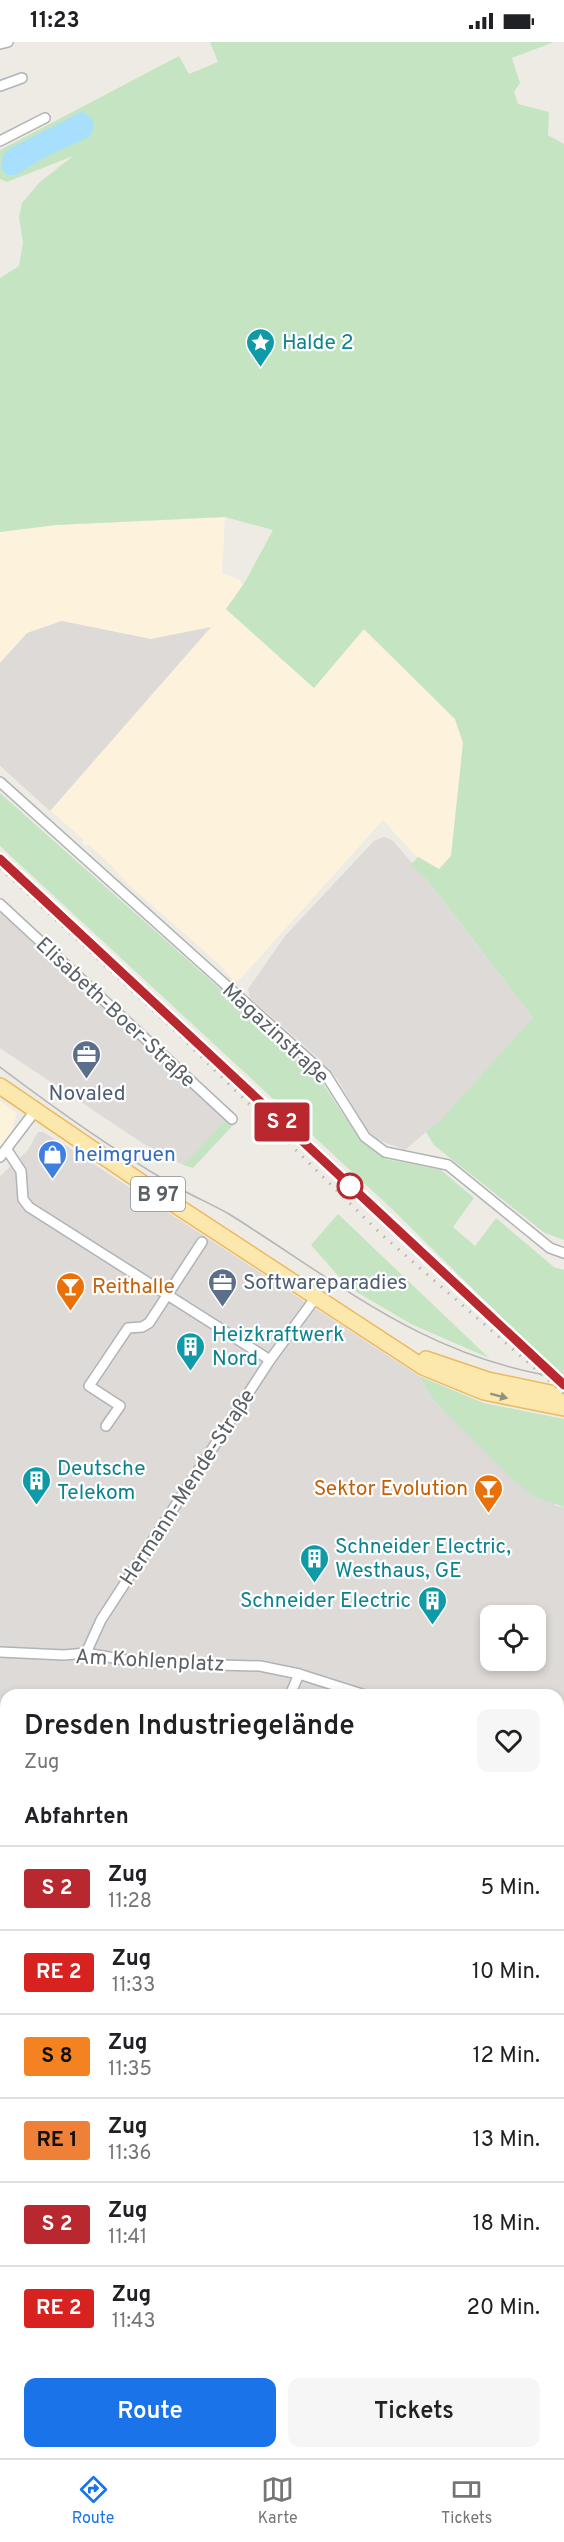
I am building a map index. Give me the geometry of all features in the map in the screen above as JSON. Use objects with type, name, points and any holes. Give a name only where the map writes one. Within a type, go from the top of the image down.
[{"type":"main road","name":"B 97","points":[[0,1086],[316,1297],[400,1350]]},
{"type":"main road","points":[[400,1350],[520,1388],[564,1396]]},
{"type":"main road","points":[[400,1350],[423,1367],[462,1384],[507,1398],[564,1408]]},
{"type":"street","points":[[0,44],[8,42]]},
{"type":"street","points":[[0,86],[22,78]]},
{"type":"street","points":[[0,141],[45,118]]},
{"type":"street","name":"Magazinstraße","points":[[0,782],[326,1075],[365,1137],[385,1152],[448,1165],[550,1248],[564,1253]]},
{"type":"street","name":"Elisabeth-Boer-Straße","points":[[0,904],[232,1119]]},
{"type":"street","points":[[0,1158],[35,1111]]},
{"type":"street","points":[[8,1150],[21,1172],[23,1199],[29,1208],[165,1296],[270,1360]]},
{"type":"street","points":[[106,1426],[120,1406],[89,1386],[128,1328],[142,1327],[149,1323],[202,1242]]},
{"type":"street","name":"Hermann-Mende-Straße","points":[[86,1653],[101,1620],[270,1360],[316,1297]]},
{"type":"street","name":"Am Kohlenplatz","points":[[0,1652],[64,1655],[86,1653],[142,1663],[260,1666],[299,1674],[346,1689]]},
{"type":"street","points":[[293,1689],[299,1674]]},
{"type":"shaded area","points":[[225,517],[222,573],[240,580],[242,586],[227,610],[314,688],[363,629],[455,719],[463,743],[451,856],[439,869],[413,853],[383,820],[240,979],[234,981],[219,964],[128,884],[106,860],[88,844],[86,846],[82,842],[84,840],[0,767],[0,532],[56,525]]},
{"type":"shaded area","points":[[62,621],[151,639],[211,627],[50,811],[0,766],[0,663],[27,633]]},
{"type":"shaded area","points":[[384,837],[392,840],[428,881],[542,1030],[564,1213],[545,1233],[434,1145],[426,1132],[405,1150],[378,1140],[366,1129],[338,1080],[317,1057],[250,998],[248,989],[285,936],[374,841]]},
{"type":"shaded area","points":[[0,904],[232,1113],[183,1165],[144,1144],[0,1048]]},
{"type":"shaded area","points":[[0,1101],[17,1113],[6,1149],[0,1154]]},
{"type":"shaded area","points":[[38,1132],[43,1132],[63,1144],[419,1376],[434,1401],[461,1426],[557,1506],[564,1507],[564,1689],[0,1689],[0,1176],[28,1150]]},
{"type":"green space","points":[[210,42],[554,42],[512,58],[520,83],[514,92],[518,104],[549,112],[548,135],[564,144],[564,1240],[545,1233],[434,1145],[426,1132],[440,1121],[533,1018],[428,881],[411,864],[418,857],[439,869],[451,856],[463,743],[455,719],[364,629],[314,688],[226,609],[245,582],[273,530],[225,517],[56,525],[0,532],[0,278],[19,266],[23,243],[19,217],[22,203],[40,182],[73,156],[7,182],[0,179],[0,150],[179,56],[189,74],[218,62]]},
{"type":"green space","points":[[0,793],[317,1075],[359,1138],[386,1159],[441,1170],[474,1198],[453,1227],[475,1246],[496,1218],[554,1267],[564,1270],[564,1376],[560,1375],[392,1209],[0,846]]},
{"type":"green space","points":[[232,1113],[238,1120],[193,1168],[183,1165]]},
{"type":"green space","points":[[338,1214],[489,1358],[411,1324],[348,1287],[311,1245]]},
{"type":"green space","points":[[419,1376],[484,1403],[564,1419],[564,1507],[535,1497],[512,1479],[434,1401]]},
{"type":"water","points":[[81,112],[92,119],[94,125],[89,137],[45,157],[16,175],[3,172],[2,159],[9,149]]},
{"type":"tram line","points":[[0,1067],[122,1154],[173,1185],[229,1214],[387,1315],[427,1336],[470,1354],[515,1368],[564,1378]]},
{"type":"railway","points":[[0,868],[171,1027],[381,1234],[564,1394]]},
{"type":"railway","points":[[226,1070],[533,1356]]},
{"type":"train","points":[[0,859],[564,1385]]},
{"type":"place","name":"Halde 2","points":[[261,368]]},
{"type":"place","name":"Novaled","points":[[87,1080]]},
{"type":"place","name":"heimgruen","points":[[53,1180]]},
{"type":"place","name":"Softwareparadies","points":[[222,1308]]},
{"type":"place","name":"Reithalle","points":[[71,1312]]},
{"type":"place","name":"Heizkraftwerk Nord","points":[[191,1372]]},
{"type":"place","name":"Deutsche Telekom","points":[[36,1506]]},
{"type":"place","name":"Sektor Evolution","points":[[489,1514]]},
{"type":"place","name":"Schneider Electric, Westhaus, GE","points":[[314,1584]]},
{"type":"place","name":"Schneider Electric","points":[[432,1626]]}]
